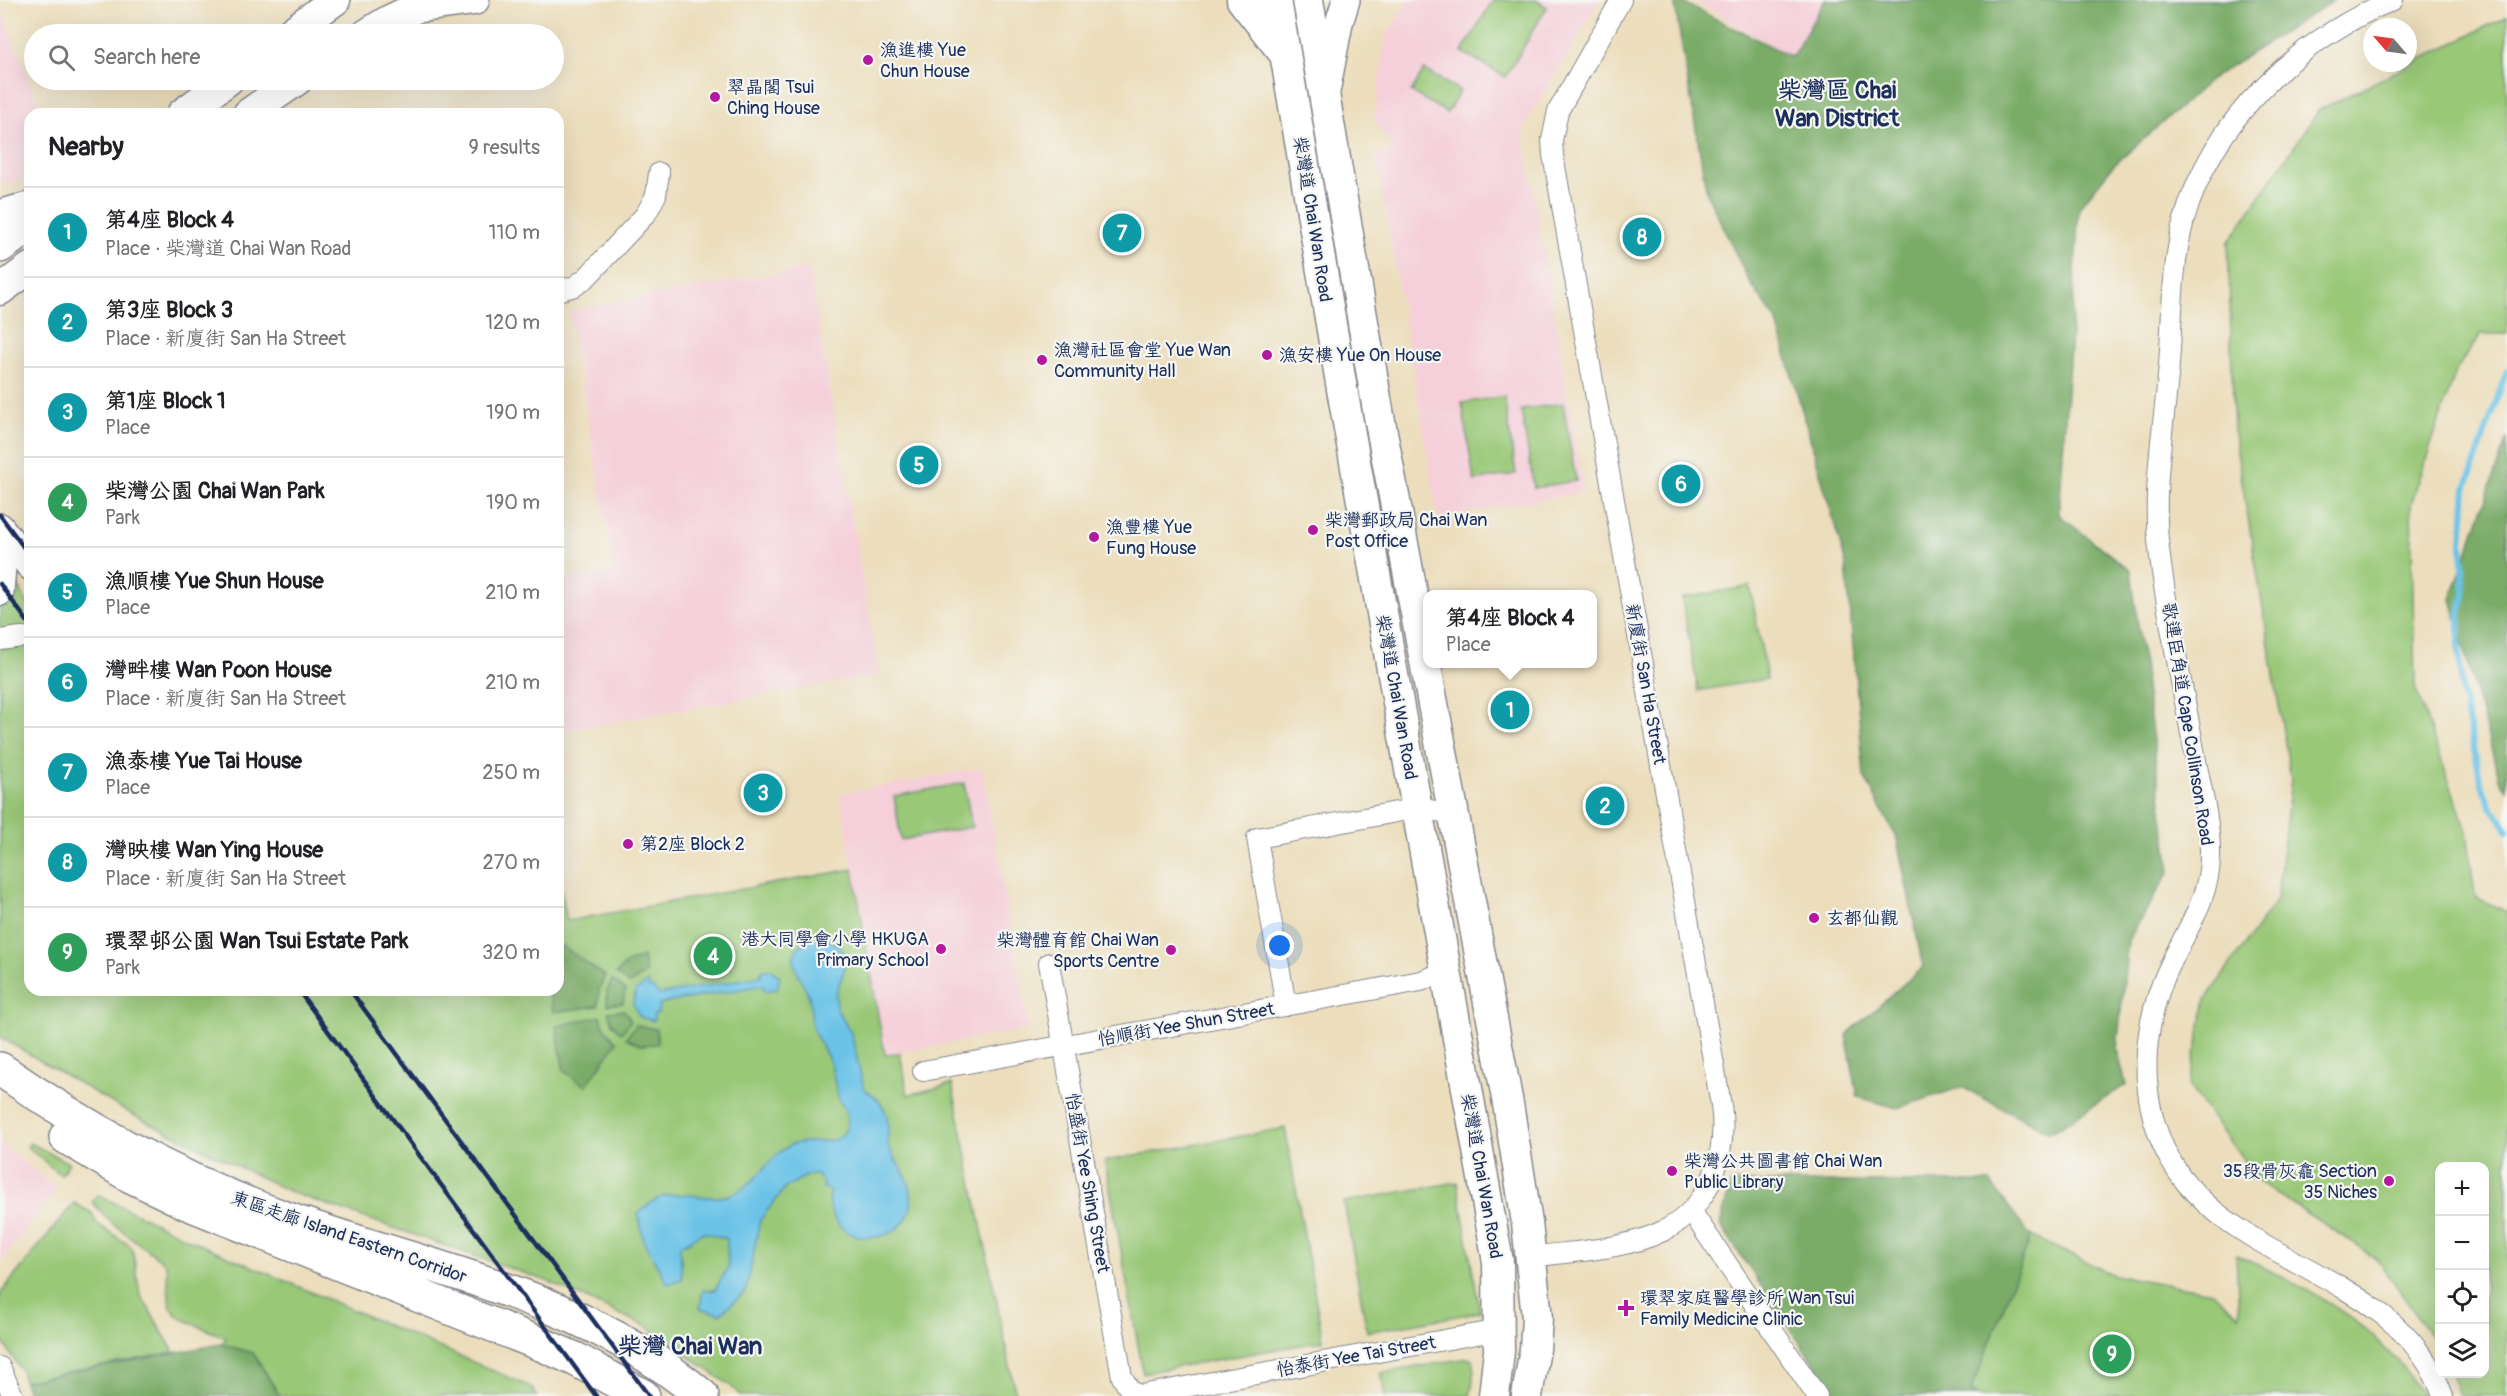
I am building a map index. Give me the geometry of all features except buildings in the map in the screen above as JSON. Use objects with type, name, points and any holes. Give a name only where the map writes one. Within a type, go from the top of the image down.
[{"type":"highway","points":[[0,246],[24,229]]},
{"type":"highway","name":"東區走廊 Island Eastern Corridor","points":[[0,1069],[89,1126],[176,1172],[286,1218],[518,1295],[585,1321],[641,1351],[702,1396]]},
{"type":"highway","name":"東區走廊 Island Eastern Corridor","points":[[0,1095],[103,1160],[187,1203],[543,1345],[575,1359],[643,1396]]},
{"type":"main road","points":[[303,24],[335,0]]},
{"type":"main road","points":[[386,24],[423,4],[474,0]]},
{"type":"main road","points":[[1242,0],[1286,57]]},
{"type":"main road","name":"柴灣道 Chai Wan Road","points":[[1276,0],[1340,378],[1498,1262],[1499,1330],[1494,1396]]},
{"type":"main road","name":"柴灣道 Chai Wan Road","points":[[1308,0],[1379,416],[1423,649]]},
{"type":"main road","name":"柴灣道 Chai Wan Road","points":[[1324,99],[1339,23],[1346,0]]},
{"type":"main road","points":[[190,108],[214,90]]},
{"type":"main road","points":[[257,108],[283,90]]},
{"type":"main road","points":[[0,215],[24,209]]},
{"type":"main road","points":[[0,290],[24,272]]},
{"type":"main road","points":[[0,526],[24,558]]},
{"type":"main road","points":[[0,552],[2,567],[0,592]]},
{"type":"main road","name":"柴灣道 Chai Wan Road","points":[[1426,668],[1508,1104],[1532,1257],[1537,1318],[1535,1349],[1527,1396]]},
{"type":"main road","points":[[1447,971],[1482,965]]},
{"type":"main road","points":[[1498,1262],[1532,1257]]},
{"type":"street","name":"新廈街 San Ha Street","points":[[1532,1257],[1632,1242],[1664,1231],[1691,1211],[1705,1192],[1717,1167],[1721,1151],[1723,1120],[1611,493],[1552,140],[1557,111],[1621,0]]},
{"type":"street","name":"歌連臣角道 Cape Collinson Road","points":[[2393,0],[2336,28],[2284,66],[2244,108],[2202,174],[2183,222],[2174,280],[2170,359],[2159,483],[2158,534],[2204,804],[2210,860],[2203,897],[2157,998],[2148,1035],[2146,1064],[2149,1094],[2159,1135],[2174,1166],[2193,1191],[2228,1220],[2359,1298],[2392,1322],[2421,1353],[2438,1381],[2443,1396]]},
{"type":"street","points":[[564,289],[575,286],[588,277],[646,214],[656,195],[659,173]]},
{"type":"street","points":[[0,640],[24,637]]},
{"type":"street","points":[[1286,1006],[1257,838],[1418,808],[1454,814]]},
{"type":"street","name":"怡盛街 Yee Shing Street","points":[[1049,963],[1122,1377],[1131,1392],[1141,1395]]},
{"type":"street","name":"怡順街 Yee Shun Street","points":[[923,1071],[1421,981],[1447,971]]},
{"type":"street","points":[[1691,1211],[1817,1396]]},
{"type":"street","name":"怡泰街 Yee Tai Street","points":[[1141,1395],[1232,1387],[1499,1330]]},
{"type":"street","points":[[0,1367],[13,1396]]},
{"type":"shaded area","points":[[1409,0],[1600,0],[1523,129],[1584,492],[1438,518],[1376,154],[1395,151],[1374,120],[1386,35]]},
{"type":"shaded area","points":[[1694,0],[1825,0],[1792,57]]},
{"type":"shaded area","points":[[0,5],[24,67],[24,90],[33,90],[40,108],[24,108],[24,177],[13,185],[0,183]]},
{"type":"shaded area","points":[[809,268],[879,675],[564,731],[564,580],[614,571],[569,311]]},
{"type":"shaded area","name":"港大同學會小學 HKUGA Primary School","points":[[982,768],[1029,1029],[886,1055],[840,794]]},
{"type":"shaded area","points":[[0,1143],[57,1189],[0,1263]]},
{"type":"green space","points":[[1493,0],[1536,0],[1547,7],[1506,77],[1462,52]]},
{"type":"green space","points":[[1674,0],[1792,57],[1825,0],[2334,0],[2214,77],[2112,167],[2079,208],[2059,515],[2131,571],[2170,871],[2128,940],[2117,1049],[2126,1085],[2050,1133],[1962,1087],[1897,1108],[1858,1097],[1846,1035],[1923,967],[1897,839],[1864,776],[1846,564],[1776,319],[1749,281],[1707,194]]},
{"type":"green space","points":[[2507,16],[2507,334],[2481,334],[2457,368],[2411,504],[2415,687],[2467,831],[2475,897],[2507,912],[2507,1396],[2459,1396],[2452,1378],[2489,1378],[2489,1162],[2435,1162],[2435,1341],[2376,1258],[2259,1182],[2189,1086],[2206,999],[2277,899],[2291,779],[2234,433],[2228,243],[2319,110],[2395,72],[2417,72],[2417,61]]},
{"type":"green space","points":[[1424,70],[1460,91],[1447,113],[1411,92]]},
{"type":"green space","points":[[1504,396],[1516,474],[1474,481],[1462,403]]},
{"type":"green space","points":[[1563,403],[1576,481],[1534,488],[1521,410]]},
{"type":"green space","points":[[2507,438],[2507,790],[2499,778],[2451,599]]},
{"type":"green space","points":[[0,554],[24,596],[24,996],[564,996],[564,905],[567,921],[853,869],[885,1055],[900,1053],[908,1095],[952,1084],[1016,1396],[741,1396],[732,1387],[646,1326],[547,1281],[293,1193],[133,1115],[0,1037]]},
{"type":"green space","points":[[1750,586],[1767,679],[1698,691],[1682,598]]},
{"type":"green space","points":[[964,783],[972,827],[901,840],[894,796]]},
{"type":"green space","points":[[564,947],[605,976],[599,990],[598,1006],[553,1012],[550,996],[564,996]]},
{"type":"green space","points":[[643,957],[646,973],[629,984],[616,974],[627,963]]},
{"type":"green space","points":[[612,980],[625,990],[623,1003],[607,1005],[607,992]]},
{"type":"green space","points":[[624,1010],[631,1021],[621,1033],[612,1023],[608,1012]]},
{"type":"green space","points":[[600,1016],[606,1030],[617,1042],[586,1086],[564,1071],[556,1026]]},
{"type":"green space","points":[[636,1025],[656,1029],[658,1044],[641,1045],[626,1038]]},
{"type":"green space","points":[[1285,1128],[1323,1341],[1143,1373],[1105,1161]]},
{"type":"green space","points":[[30,1143],[69,1163],[61,1175],[27,1147]]},
{"type":"green space","points":[[1457,1182],[1480,1312],[1367,1332],[1344,1202]]},
{"type":"green space","points":[[1731,1182],[1990,1182],[2031,1236],[1971,1392],[1979,1396],[1836,1396],[1720,1225]]},
{"type":"green space","points":[[98,1195],[188,1239],[531,1387],[537,1396],[280,1396],[253,1353],[221,1344],[226,1338],[178,1317],[170,1306],[166,1264],[112,1223],[92,1202]]},
{"type":"green space","points":[[74,1203],[92,1213],[97,1224],[132,1247],[140,1294],[174,1352],[24,1381],[21,1370],[0,1338],[0,1294]]},
{"type":"green space","points":[[2031,1236],[2114,1275],[2212,1292],[2239,1315],[2236,1255],[2316,1295],[2364,1328],[2405,1370],[2423,1396],[1979,1396],[1970,1392]]},
{"type":"green space","points":[[221,1344],[253,1353],[280,1396],[29,1396],[24,1381]]},
{"type":"green space","points":[[1472,1359],[1475,1370],[1470,1396],[1385,1396],[1381,1373]]},
{"type":"water","points":[[814,937],[830,939],[843,951],[845,968],[836,993],[837,1010],[851,1033],[864,1089],[879,1101],[885,1111],[889,1148],[908,1182],[910,1208],[903,1224],[889,1233],[872,1237],[855,1235],[841,1227],[831,1212],[830,1190],[823,1188],[823,1182],[817,1175],[807,1175],[785,1188],[760,1220],[746,1291],[720,1314],[700,1308],[703,1290],[715,1290],[728,1268],[727,1239],[704,1232],[680,1246],[682,1279],[668,1284],[644,1242],[638,1213],[665,1196],[682,1194],[715,1197],[732,1194],[749,1184],[776,1156],[791,1145],[824,1142],[838,1138],[844,1133],[848,1121],[846,1114],[838,1096],[829,1060],[813,1028],[809,997],[794,964],[796,950]]},
{"type":"water","points":[[773,969],[774,973],[780,976],[777,989],[765,991],[763,985],[660,1004],[658,1013],[654,1014],[654,1021],[640,1017],[633,1004],[636,991],[648,982],[649,988],[653,988],[659,995],[761,976],[761,971]]},
{"type":"waterway","points":[[2507,370],[2466,489],[2462,542],[2464,595],[2459,618],[2462,690],[2481,782],[2490,806],[2502,820],[2507,831]]},
{"type":"railway","points":[[0,515],[24,548]]},
{"type":"railway","points":[[0,584],[24,617]]},
{"type":"railway","points":[[302,996],[596,1396]]},
{"type":"railway","points":[[354,996],[649,1396]]},
{"type":"place","name":"漁進樓 Yue Chun House","points":[[868,60]]},
{"type":"place","name":"翠晶閣 Tsui Ching House","points":[[715,97]]},
{"type":"place","name":"漁泰樓 Yue Tai House","points":[[1122,233]]},
{"type":"place","name":"灣映樓 Wan Ying House","points":[[1642,237]]},
{"type":"place","name":"漁安樓 Yue On House","points":[[1267,355]]},
{"type":"place","name":"漁灣社區會堂 Yue Wan Community Hall","points":[[1042,360]]},
{"type":"place","name":"漁順樓 Yue Shun House","points":[[919,465]]},
{"type":"place","name":"灣畔樓 Wan Poon House","points":[[1681,484]]},
{"type":"place","name":"柴灣郵政局 Chai Wan Post Office","points":[[1313,530]]},
{"type":"place","name":"漁豐樓 Yue Fung House","points":[[1094,537]]},
{"type":"place","name":"第4座 Block 4","points":[[1510,710]]},
{"type":"place","name":"第1座 Block 1","points":[[763,793]]},
{"type":"place","name":"第3座 Block 3","points":[[1605,806]]},
{"type":"place","name":"第2座 Block 2","points":[[628,844]]},
{"type":"place","name":"玄都仙觀","points":[[1814,918]]},
{"type":"place","name":"港大同學會小學 HKUGA Primary School","points":[[941,949]]},
{"type":"place","name":"柴灣體育館 Chai Wan Sports Centre","points":[[1171,950]]},
{"type":"place","name":"柴灣公園 Chai Wan Park","points":[[713,956]]},
{"type":"place","name":"柴灣公共圖書館 Chai Wan Public Library","points":[[1672,1171]]},
{"type":"place","name":"35段骨灰龕 Section 35 Niches","points":[[2389,1181]]},
{"type":"place","name":"環翠家庭醫學診所 Wan Tsui Family Medicine Clinic","points":[[1626,1308]]},
{"type":"place","name":"環翠邨公園 Wan Tsui Estate Park","points":[[2112,1354]]},
{"type":"district","name":"柴灣區 Chai Wan District","points":[[1837,104]]},
{"type":"district","name":"柴灣 Chai Wan","points":[[690,1346]]}]
